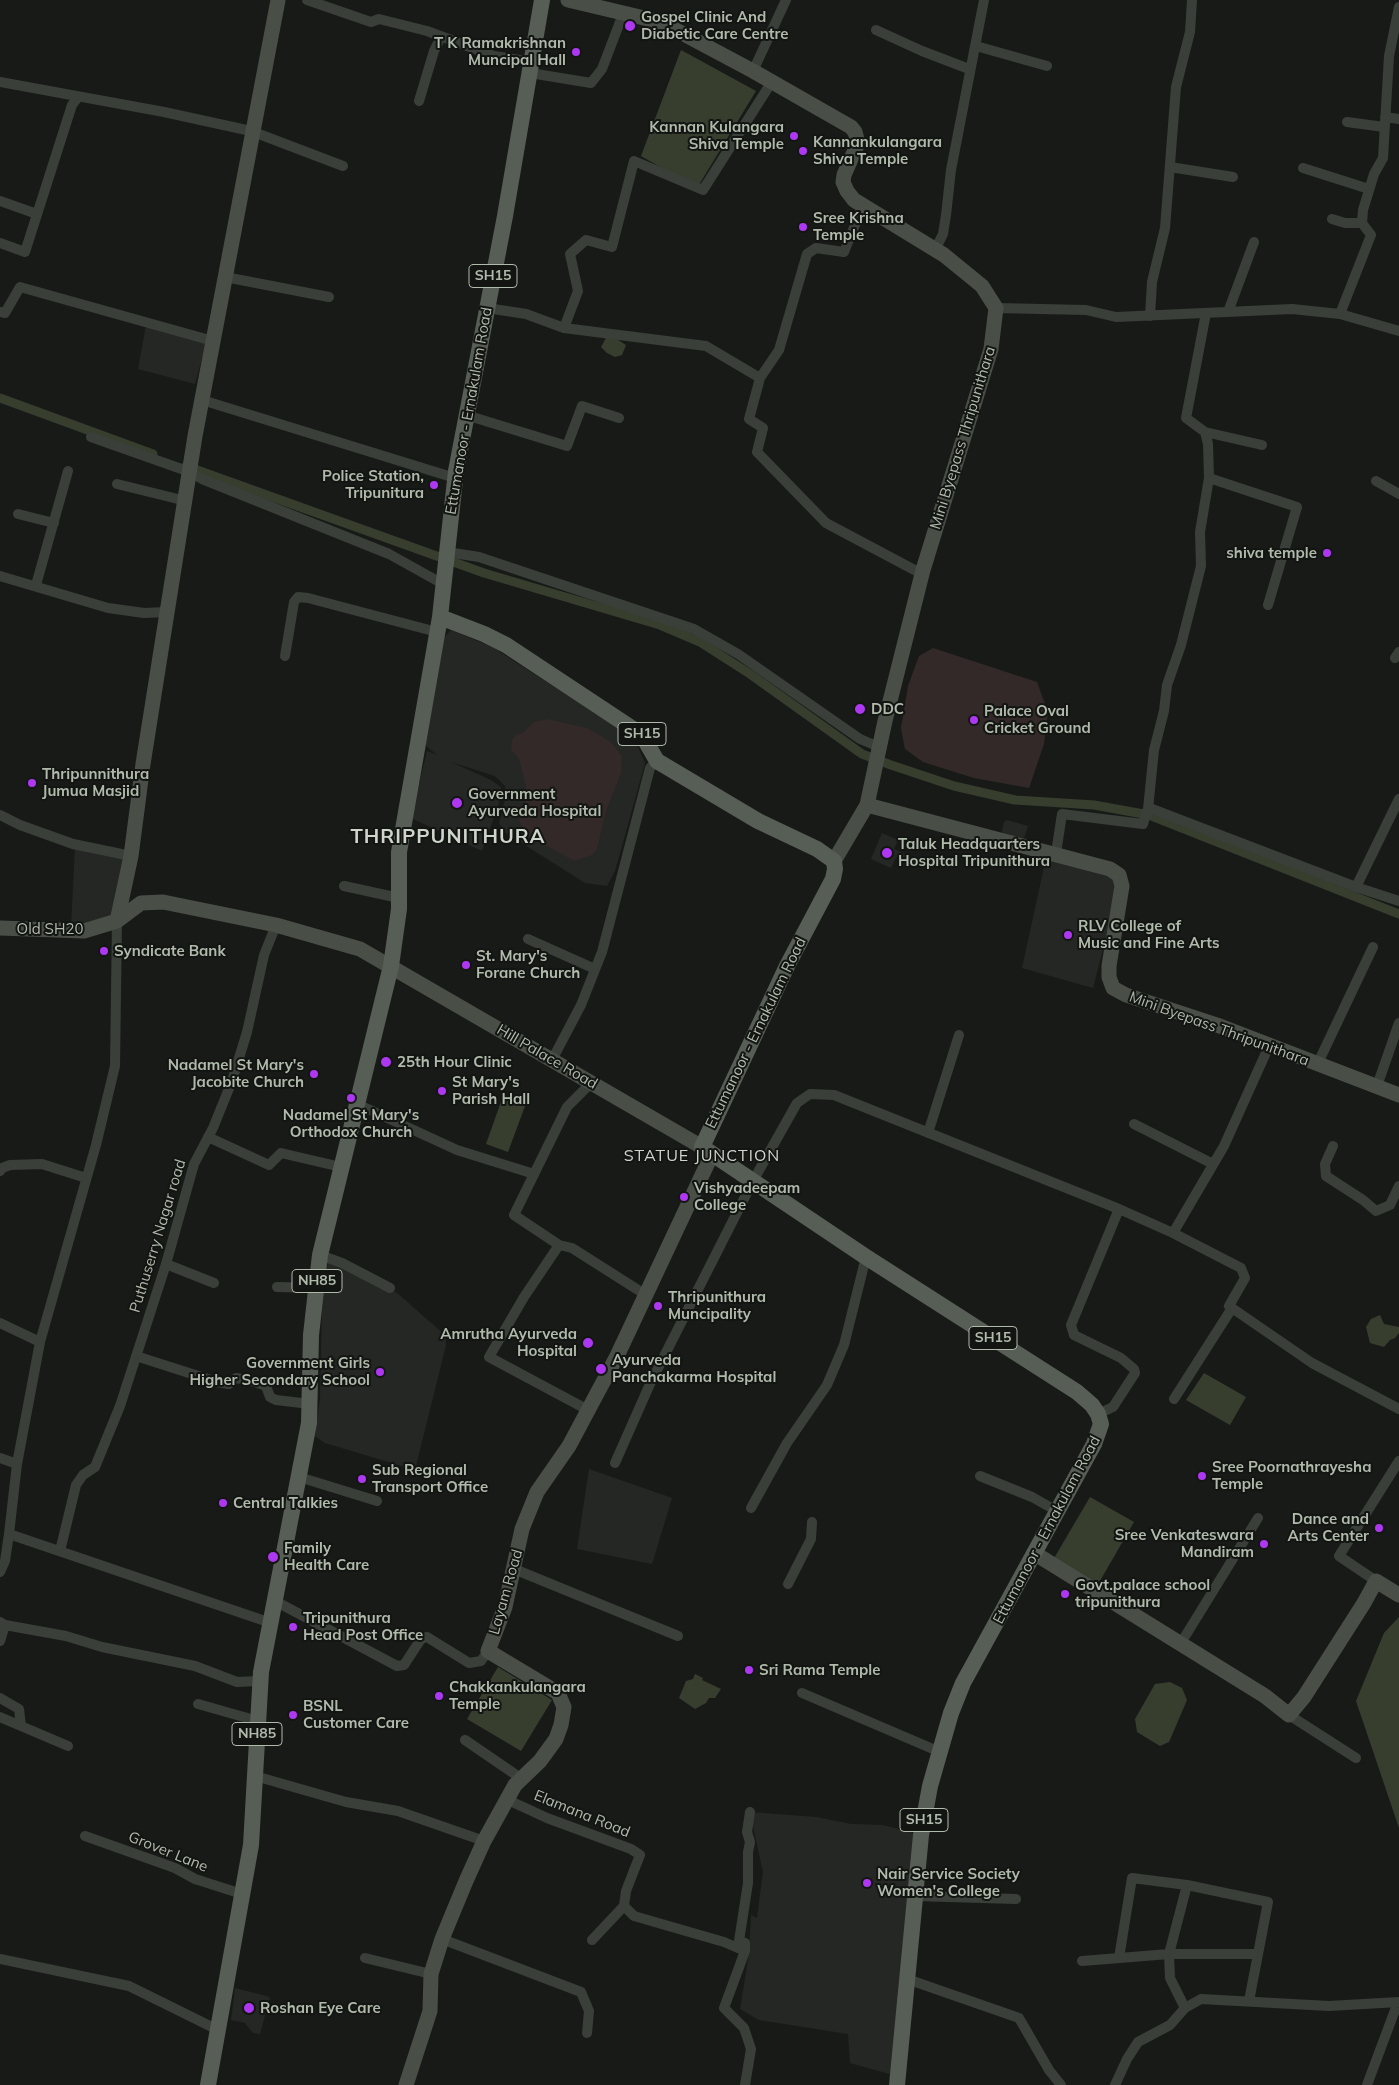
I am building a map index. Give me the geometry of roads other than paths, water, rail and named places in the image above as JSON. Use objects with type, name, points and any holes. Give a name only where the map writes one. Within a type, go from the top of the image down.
[{"type":"main road","points":[[117,921],[131,856],[143,764],[202,400],[278,0]]},
{"type":"main road","name":"Ettumanoor - Ernakulam Road","points":[[392,966],[399,898],[399,852],[439,624],[455,478],[542,0]]},
{"type":"main road","points":[[568,0],[661,22],[754,71],[771,83],[851,127],[855,132],[858,143],[844,175],[843,182],[854,200],[935,250],[982,286],[996,308]]},
{"type":"main road","name":"Mini Byepass Thripunithara","points":[[834,862],[867,805],[879,748],[922,574],[991,348],[996,308]]},
{"type":"main road","name":"SH15","points":[[439,624],[484,634],[506,645],[642,734],[657,761],[758,821],[817,849],[834,862]]},
{"type":"main road","name":"Mini Byepass Thripunithara","points":[[867,805],[1101,865],[1119,875],[1122,890],[1108,971],[1110,983],[1114,988],[1126,995],[1217,1025],[1399,1095]]},
{"type":"main road","name":"Ettumanoor - Ernakulam Road","points":[[834,862],[833,879],[787,966],[707,1151],[866,1257],[1077,1392],[1092,1405],[1098,1414],[1101,1424],[1099,1433],[959,1691],[940,1752],[930,1786],[921,1835],[897,2085]]},
{"type":"main road","points":[[117,921],[141,903],[163,902],[276,925],[360,949],[392,966]]},
{"type":"main road","name":"Old SH20","points":[[0,928],[56,932],[84,931],[117,921]]},
{"type":"main road","name":"Hill Palace Road","points":[[392,966],[707,1151]]},
{"type":"main road","name":"NH85","points":[[208,2085],[216,2029],[251,1845],[260,1681],[309,1423],[311,1335],[320,1255],[392,966]]},
{"type":"main road","name":"Layam Road","points":[[406,2085],[430,2011],[431,1974],[442,1939],[484,1842],[516,1785],[540,1761],[556,1739],[564,1707],[558,1693],[488,1651],[505,1607],[522,1529],[537,1492],[569,1446],[646,1295],[707,1151]]},
{"type":"main road","points":[[1034,1553],[1265,1696],[1289,1715],[1304,1697],[1364,1603],[1376,1580],[1399,1595]]},
{"type":"street","points":[[307,0],[371,22],[379,18],[427,31],[531,68],[591,83],[602,69],[623,14]]},
{"type":"street","points":[[754,71],[786,0]]},
{"type":"street","points":[[935,250],[943,234],[951,170],[969,69],[976,46],[984,0]]},
{"type":"street","points":[[1150,316],[1152,282],[1165,228],[1176,86],[1190,32],[1192,0]]},
{"type":"street","points":[[1340,314],[1371,235],[1362,223],[1363,210],[1369,189],[1383,158],[1384,122],[1399,6]]},
{"type":"street","points":[[876,30],[922,52],[969,69]]},
{"type":"street","points":[[419,101],[441,37]]},
{"type":"street","points":[[976,46],[1047,66]]},
{"type":"street","points":[[0,82],[164,112],[252,131],[343,166]]},
{"type":"street","points":[[564,328],[578,291],[570,254],[586,240],[612,247],[634,161],[703,190],[771,83]]},
{"type":"street","points":[[0,243],[25,252],[72,105],[78,97]]},
{"type":"street","points":[[1347,122],[1384,122],[1399,119]]},
{"type":"street","points":[[1170,167],[1233,176]]},
{"type":"street","points":[[1303,168],[1369,189]]},
{"type":"street","points":[[0,201],[37,214]]},
{"type":"street","points":[[863,205],[844,252],[816,248],[807,254],[778,350],[760,378],[748,419],[762,428],[757,452],[826,523],[922,574]]},
{"type":"street","points":[[1332,219],[1345,223],[1362,223]]},
{"type":"street","points":[[1228,312],[1254,242]]},
{"type":"street","points":[[225,276],[329,297]]},
{"type":"street","points":[[0,312],[4,313],[20,288],[213,341]]},
{"type":"street","points":[[487,308],[526,314],[564,328],[706,346],[760,378]]},
{"type":"street","points":[[996,308],[1086,310],[1116,317],[1292,309],[1340,314],[1399,331]]},
{"type":"street","points":[[1206,313],[1186,418],[1205,432],[1262,445]]},
{"type":"street","points":[[202,400],[455,478]]},
{"type":"street","points":[[466,415],[567,446],[582,406],[619,418]]},
{"type":"street","points":[[1056,853],[1062,814],[1143,824],[1147,812],[1154,750],[1164,711],[1167,685],[1182,645],[1199,581],[1201,566],[1201,516],[1209,478],[1208,444],[1205,432]]},
{"type":"street","points":[[91,437],[190,472],[202,479],[444,578]]},
{"type":"street","points":[[36,586],[68,471]]},
{"type":"street","points":[[1209,478],[1297,507],[1268,605]]},
{"type":"street","points":[[1376,481],[1399,494]]},
{"type":"street","points":[[117,484],[186,501]]},
{"type":"street","points":[[18,514],[54,523]]},
{"type":"street","points":[[447,552],[479,557],[694,628],[738,654],[860,739],[879,748]]},
{"type":"street","points":[[0,576],[108,608],[144,613],[168,612]]},
{"type":"street","points":[[285,656],[294,602],[298,597],[439,624]]},
{"type":"street","points":[[552,1060],[581,1005],[602,952],[650,768],[657,761]]},
{"type":"street","points":[[1356,887],[1399,799]]},
{"type":"street","points":[[1147,812],[1399,901]]},
{"type":"street","points":[[0,814],[20,824],[73,844],[131,856]]},
{"type":"street","points":[[344,886],[399,898]]},
{"type":"street","points":[[0,1572],[5,1561],[18,1464],[40,1342],[115,1066],[117,921]]},
{"type":"street","name":"Puthuserry Nagar road","points":[[60,1551],[76,1486],[83,1476],[95,1467],[120,1406],[166,1264],[194,1164],[208,1138],[234,1073],[247,1032],[264,955],[276,925]]},
{"type":"street","points":[[528,940],[595,968]]},
{"type":"street","points":[[1317,1065],[1373,946]]},
{"type":"street","points":[[1377,1086],[1399,1023]]},
{"type":"street","points":[[928,1133],[959,1035]]},
{"type":"street","points":[[1174,1233],[1224,1146],[1269,1046]]},
{"type":"street","points":[[591,1083],[567,1107],[514,1215],[559,1245],[572,1248],[646,1295]]},
{"type":"street","points":[[615,1462],[650,1384],[753,1181],[797,1103],[810,1094],[834,1095],[1119,1209],[1174,1233],[1241,1268],[1245,1278],[1229,1306],[1312,1363],[1399,1409]]},
{"type":"street","points":[[357,1104],[457,1150],[534,1174]]},
{"type":"street","points":[[1134,1124],[1213,1164]]},
{"type":"street","points":[[208,1138],[269,1166],[281,1152],[341,1167]]},
{"type":"street","points":[[1333,1146],[1325,1164],[1326,1176],[1363,1200],[1376,1211],[1390,1205],[1399,1186]]},
{"type":"street","points":[[0,1171],[2,1168],[10,1165],[42,1164],[86,1178]]},
{"type":"street","points":[[1098,1414],[1113,1408],[1134,1373],[1134,1369],[1121,1358],[1074,1335],[1071,1325],[1119,1209]]},
{"type":"street","points":[[559,1245],[524,1297],[490,1357],[588,1410]]},
{"type":"street","points":[[320,1255],[342,1263],[390,1288]]},
{"type":"street","points":[[751,1508],[787,1443],[827,1385],[844,1345],[866,1257]]},
{"type":"street","points":[[166,1264],[214,1283]]},
{"type":"street","points":[[277,1287],[316,1288]]},
{"type":"street","points":[[1174,1398],[1232,1308]]},
{"type":"street","points":[[0,1323],[40,1342]]},
{"type":"street","points":[[136,1356],[217,1382],[229,1384],[236,1378],[253,1381],[266,1386],[270,1397],[276,1400],[310,1404]]},
{"type":"street","points":[[0,1458],[18,1464]]},
{"type":"street","points":[[1376,1580],[1338,1556],[1399,1461]]},
{"type":"street","points":[[299,1476],[376,1501]]},
{"type":"street","points":[[980,1476],[1032,1497],[1057,1511]]},
{"type":"street","points":[[1181,1643],[1258,1518]]},
{"type":"street","points":[[788,1584],[811,1538],[812,1522]]},
{"type":"street","points":[[9,1534],[271,1623]]},
{"type":"street","points":[[514,1568],[678,1636]]},
{"type":"street","points":[[275,1602],[397,1666],[404,1665],[421,1639],[427,1637],[469,1663],[481,1661],[488,1651]]},
{"type":"street","points":[[0,1641],[3,1624],[66,1636],[102,1647],[195,1666],[237,1682],[260,1681]]},
{"type":"street","points":[[802,1693],[940,1752]]},
{"type":"street","points":[[0,1698],[19,1709],[21,1726]]},
{"type":"street","points":[[198,1704],[258,1721]]},
{"type":"street","points":[[1289,1715],[1356,1758]]},
{"type":"street","points":[[0,1717],[68,1746]]},
{"type":"street","points":[[465,1740],[522,1779]]},
{"type":"street","points":[[255,1776],[346,1802],[398,1811],[484,1842]]},
{"type":"street","name":"Elamana Road","points":[[508,1800],[547,1818],[640,1855],[626,1891],[624,1906]]},
{"type":"street","points":[[745,2085],[751,2049],[744,2028],[724,2008],[726,1995],[745,1951],[745,1943],[739,1940],[748,1877],[750,1842],[747,1832],[750,1812]]},
{"type":"street","name":"Grover Lane","points":[[85,1836],[175,1868],[195,1879],[242,1894]]},
{"type":"street","points":[[1119,1958],[1132,1878],[1187,1885],[1268,1902],[1249,2001]]},
{"type":"street","points":[[1185,2008],[1170,1978],[1169,1954],[1187,1885]]},
{"type":"street","points":[[915,1896],[1016,1899]]},
{"type":"street","points":[[592,1940],[624,1906],[634,1916],[724,1942],[745,1951]]},
{"type":"street","points":[[442,1939],[581,1992],[588,2011],[587,2033]]},
{"type":"street","points":[[1082,1961],[1169,1954],[1258,1954]]},
{"type":"street","points":[[365,1958],[431,1974]]},
{"type":"street","points":[[0,1959],[129,1986],[216,2029]]},
{"type":"street","points":[[907,1979],[1019,2018],[1049,2070],[1061,2085]]},
{"type":"street","points":[[1115,2085],[1126,2059],[1138,2042],[1170,2025],[1185,2008],[1201,1999],[1329,2006],[1399,2002],[1367,2085]]},
{"type":"waterway","points":[[0,398],[153,454]]},
{"type":"waterway","points":[[186,466],[484,573],[660,625],[700,642],[750,674],[862,754],[891,765],[954,786],[1015,800],[1094,805],[1149,815],[1399,914]]},
{"type":"place","name":"Gospel Clinic And Diabetic Care Centre","points":[[630,26]]},
{"type":"place","name":"T K Ramakrishnan Muncipal Hall","points":[[576,52]]},
{"type":"place","name":"Kannan Kulangara Shiva Temple","points":[[794,136]]},
{"type":"place","name":"Kannankulangara Shiva Temple","points":[[803,151]]},
{"type":"place","name":"Sree Krishna Temple","points":[[803,227]]},
{"type":"place","name":"Police Station, Tripunitura","points":[[434,485]]},
{"type":"place","name":"shiva temple","points":[[1327,553]]},
{"type":"place","name":"DDC","points":[[860,709]]},
{"type":"place","name":"Palace Oval Cricket Ground","points":[[974,720]]},
{"type":"place","name":"Thripunnithura Jumua Masjid","points":[[32,783]]},
{"type":"place","name":"Government Ayurveda Hospital","points":[[457,803]]},
{"type":"place","name":"Taluk Headquarters Hospital Tripunithura","points":[[887,853]]},
{"type":"place","name":"RLV College of Music and Fine Arts","points":[[1068,935]]},
{"type":"place","name":"Syndicate Bank","points":[[104,951]]},
{"type":"place","name":"St. Mary's Forane Church","points":[[466,965]]},
{"type":"place","name":"25th Hour Clinic","points":[[386,1062]]},
{"type":"place","name":"Nadamel St Mary's Jacobite Church","points":[[314,1074]]},
{"type":"place","name":"St Mary's Parish Hall","points":[[442,1091]]},
{"type":"place","name":"Nadamel St Mary's Orthodox Church","points":[[351,1098]]},
{"type":"place","name":"Vishyadeepam College","points":[[684,1197]]},
{"type":"place","name":"Thripunithura Muncipality","points":[[658,1306]]},
{"type":"place","name":"Amrutha Ayurveda Hospital","points":[[588,1343]]},
{"type":"place","name":"Ayurveda Panchakarma Hospital","points":[[601,1369]]},
{"type":"place","name":"Government Girls Higher Secondary School","points":[[380,1372]]},
{"type":"place","name":"Sree Poornathrayesha Temple","points":[[1202,1476]]},
{"type":"place","name":"Sub Regional Transport Office","points":[[362,1479]]},
{"type":"place","name":"Central Talkies","points":[[223,1503]]},
{"type":"place","name":"Dance and Arts Center","points":[[1379,1528]]},
{"type":"place","name":"Sree Venkateswara Mandiram","points":[[1264,1544]]},
{"type":"place","name":"Family Health Care","points":[[273,1557]]},
{"type":"place","name":"Govt.palace school tripunithura","points":[[1065,1594]]},
{"type":"place","name":"Tripunithura Head Post Office","points":[[293,1627]]},
{"type":"place","name":"Sri Rama Temple","points":[[749,1670]]},
{"type":"place","name":"Chakkankulangara Temple","points":[[439,1696]]},
{"type":"place","name":"BSNL Customer Care","points":[[293,1715]]},
{"type":"place","name":"Nair Service Society Women's College","points":[[867,1883]]},
{"type":"place","name":"Roshan Eye Care","points":[[249,2008]]},
{"type":"district","name":"THRIPPUNITHURA","points":[[448,837]]},
{"type":"district","name":"STATUE JUNCTION","points":[[702,1156]]}]
